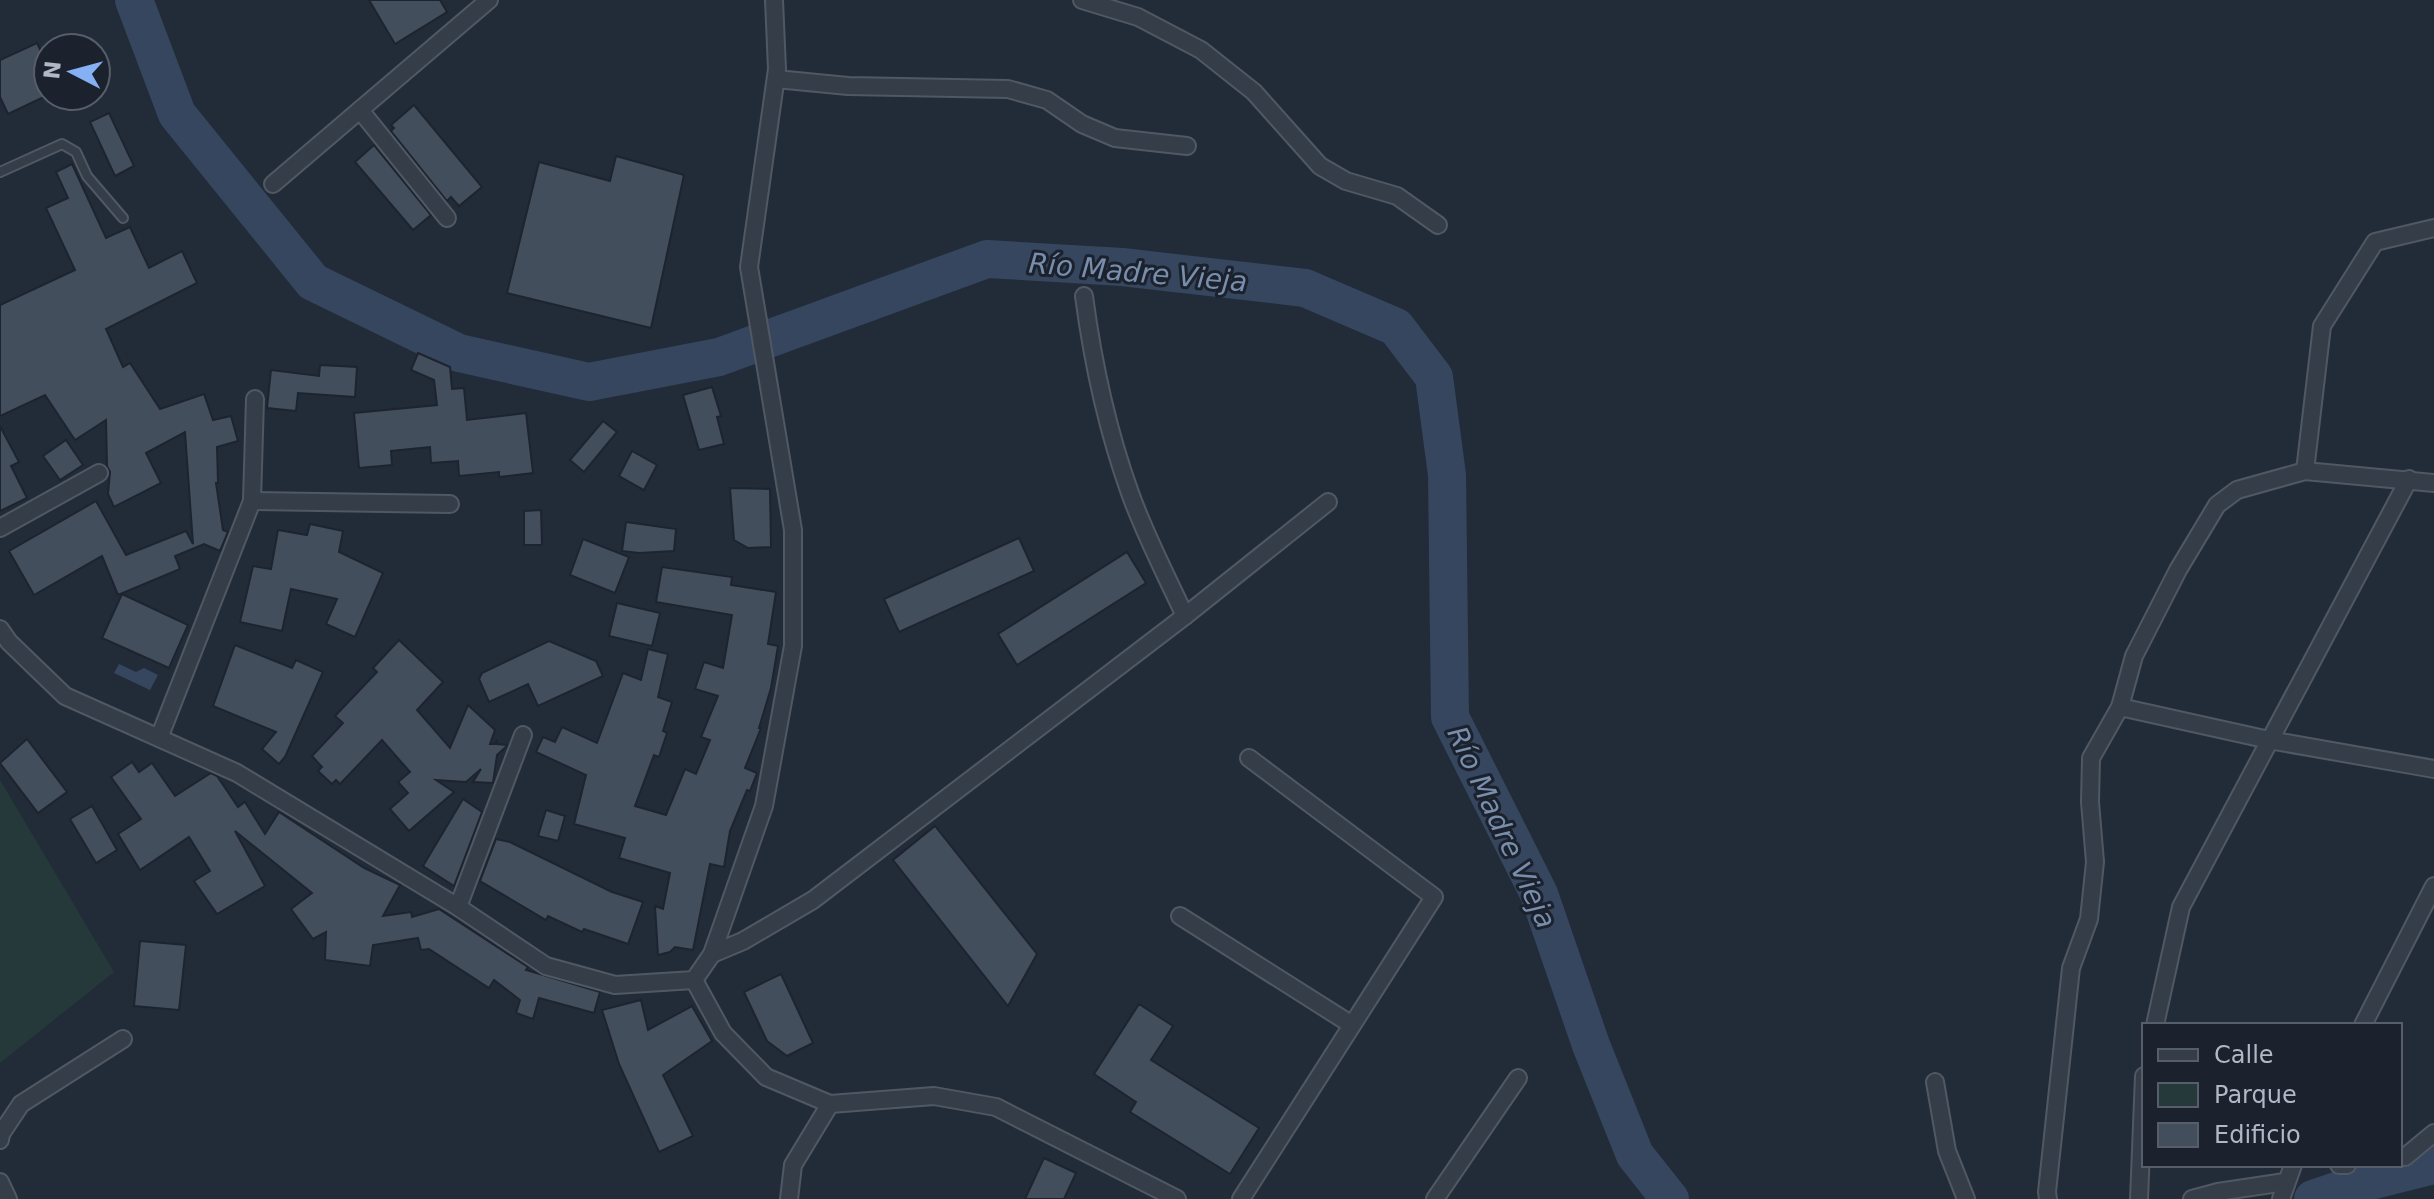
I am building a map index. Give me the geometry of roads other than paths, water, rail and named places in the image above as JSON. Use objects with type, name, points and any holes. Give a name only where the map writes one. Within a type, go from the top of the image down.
[{"type":"street","points":[[273,184],[489,0]]},
{"type":"street","points":[[694,980],[712,954],[764,806],[793,646],[793,530],[749,267],[776,79],[774,0]]},
{"type":"street","points":[[1082,0],[1138,17],[1201,50],[1254,92],[1320,166],[1346,181],[1397,196],[1438,225]]},
{"type":"street","points":[[776,79],[848,86],[1008,89],[1047,100],[1082,124],[1115,138],[1187,146]]},
{"type":"street","points":[[360,110],[447,218]]},
{"type":"street","points":[[2305,471],[2322,326],[2375,242],[2434,228]]},
{"type":"street","points":[[1084,296],[1098,385],[1119,462],[1144,528],[1185,616]]},
{"type":"street","points":[[159,738],[252,501],[255,399]]},
{"type":"street","points":[[2048,1199],[2071,968],[2089,919],[2095,862],[2090,802],[2091,758],[2120,707],[2134,656],[2178,570],[2217,505],[2237,490],[2305,471],[2434,483]]},
{"type":"street","points":[[0,528],[99,473]]},
{"type":"street","points":[[2155,1023],[2181,907],[2409,479]]},
{"type":"street","points":[[252,501],[450,504]]},
{"type":"street","points":[[712,954],[743,941],[813,900],[1185,616],[1328,502]]},
{"type":"street","points":[[0,629],[9,642],[65,696],[237,773],[458,907],[546,966],[615,985],[694,980]]},
{"type":"street","points":[[2120,707],[2269,740],[2434,769]]},
{"type":"street","points":[[458,907],[523,735]]},
{"type":"street","points":[[1241,1199],[1434,897],[1249,758]]},
{"type":"street","points":[[2364,1023],[2434,886]]},
{"type":"street","points":[[1180,916],[1352,1025]]},
{"type":"street","points":[[694,980],[723,1033],[766,1077],[830,1104],[934,1096],[996,1107],[1177,1199]]},
{"type":"street","points":[[0,1140],[21,1104],[123,1039]]},
{"type":"street","points":[[1435,1199],[1518,1078]]},
{"type":"street","points":[[1935,1082],[1947,1151],[1966,1199]]},
{"type":"street","points":[[789,1199],[793,1165],[830,1104]]},
{"type":"street","points":[[2139,1199],[2142,1125]]},
{"type":"street","points":[[2402,1157],[2434,1133]]},
{"type":"street","points":[[2192,1199],[2218,1192],[2283,1192],[2292,1167]]},
{"type":"street","points":[[0,1182],[8,1199]]},
{"type":"lane","points":[[0,172],[62,144],[76,152],[87,176],[123,218]]},
{"type":"water","points":[[119,664],[136,672],[144,668],[158,675],[150,690],[114,673]]},
{"type":"waterway","name":"Río Madre Vieja","points":[[134,0],[177,114],[313,282],[459,353],[589,382],[719,357],[987,259],[1122,267],[1305,288],[1396,327],[1434,377],[1447,475],[1450,717],[1539,894],[1591,1045],[1635,1155],[1670,1199]]},
{"type":"waterway","name":"Río Madre Vieja","points":[[2313,1199],[2434,1165]]}]
